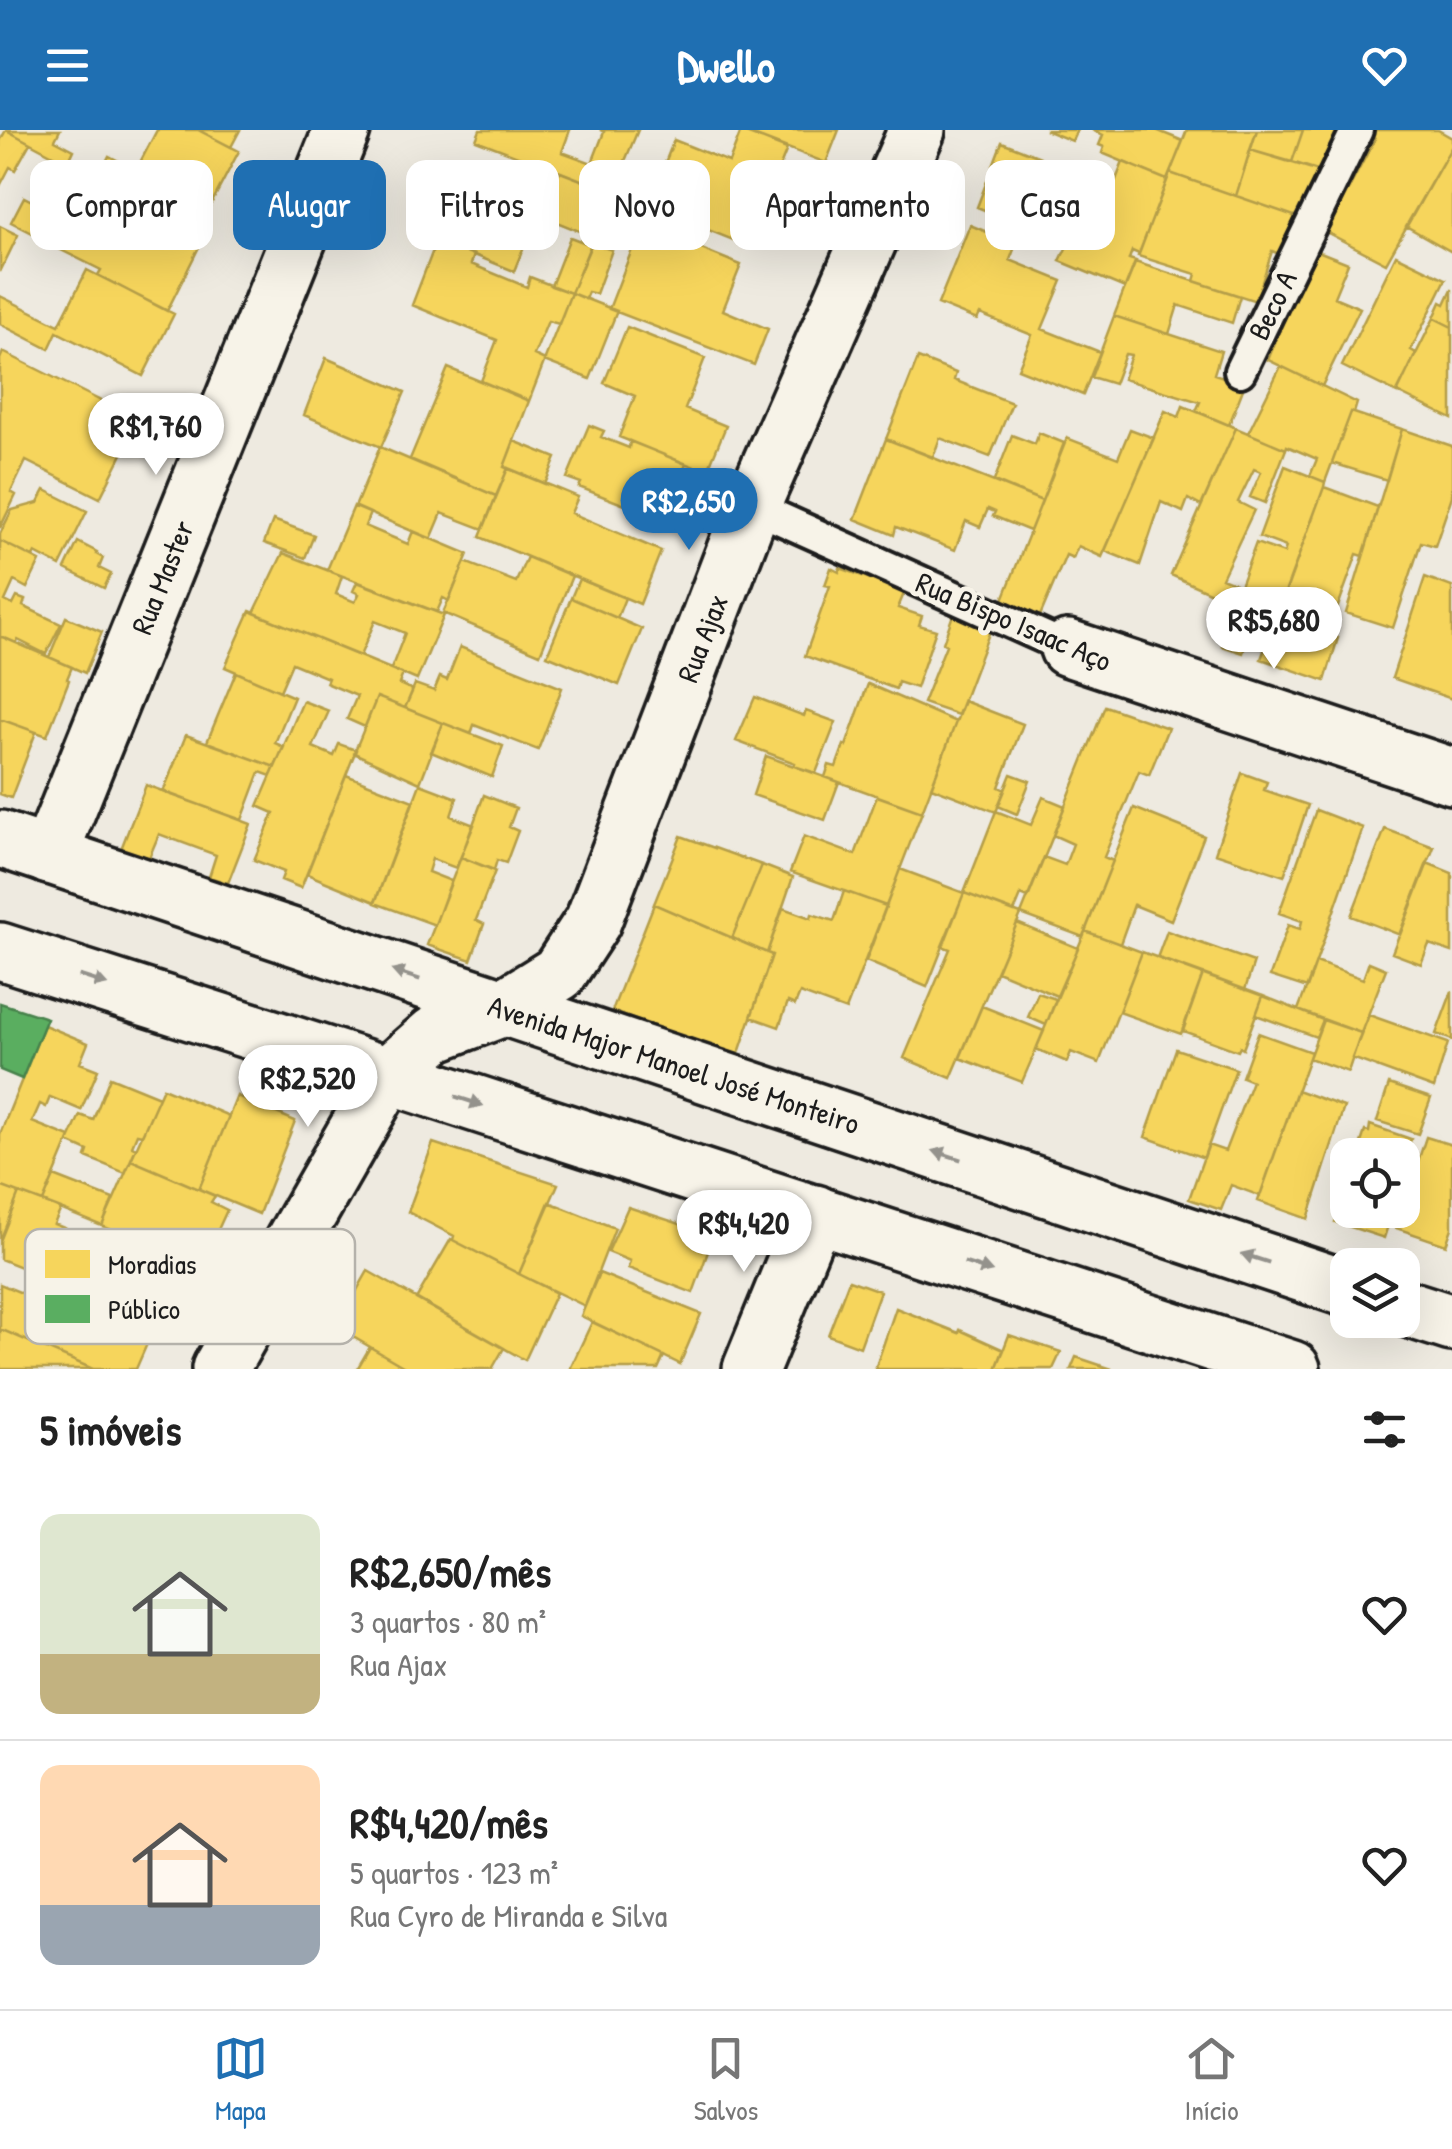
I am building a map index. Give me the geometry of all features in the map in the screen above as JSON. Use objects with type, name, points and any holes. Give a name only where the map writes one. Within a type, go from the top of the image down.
[{"type":"street","name":"Rua Master","points":[[24,848],[342,130]]},
{"type":"street","name":"Rua Ajax","points":[[300,1229],[388,1074],[435,1034],[503,1008],[559,973],[593,921],[752,506],[916,130]]},
{"type":"street","name":"Rua Bispo Isaac Aço","points":[[1068,648],[1452,776]]},
{"type":"street","name":"Avenida Major Manoel José Monteiro","points":[[24,848],[1330,1283]]},
{"type":"street","points":[[0,951],[1292,1369]]},
{"type":"street","points":[[752,1369],[815,1214]]},
{"type":"street","points":[[1420,1313],[1452,1324]]},
{"type":"street","name":"Rua Ajax","points":[[220,1369],[234,1344]]},
{"type":"lane","name":"Beco A","points":[[1240,371],[1357,130]]},
{"type":"lane","name":"Rua Bispo Isaac Aço","points":[[752,506],[1068,648]]},
{"type":"building: Moradias","points":[[6,130],[30,143],[15,170],[10,167],[0,186],[0,141]]},
{"type":"building: Moradias","points":[[6,130],[60,130],[55,140],[74,150],[69,160],[62,160]]},
{"type":"building: Moradias","points":[[157,130],[198,130],[239,151],[213,200],[213,160],[141,160]]},
{"type":"building: Moradias","points":[[198,130],[240,130],[231,147]]},
{"type":"building: Moradias","points":[[480,130],[570,130],[562,152],[584,160],[579,160],[579,179],[559,172],[559,160],[528,160],[476,140]]},
{"type":"building: Moradias","points":[[600,130],[638,130],[625,160],[593,160],[604,132]]},
{"type":"building: Moradias","points":[[753,130],[839,130],[827,160],[751,134]]},
{"type":"building: Moradias","points":[[1045,130],[1077,130],[1072,141]]},
{"type":"building: Moradias","points":[[1092,130],[1156,130],[1183,141],[1167,180],[1102,153],[1104,147],[1099,145],[1103,135]]},
{"type":"building: Moradias","points":[[1187,130],[1257,130],[1236,196],[1170,173]]},
{"type":"building: Moradias","points":[[1257,130],[1303,130],[1292,162],[1250,150]]},
{"type":"building: Moradias","points":[[1303,130],[1341,130],[1327,173],[1292,162]]},
{"type":"building: Moradias","points":[[1373,130],[1438,130],[1452,138],[1452,146],[1386,263],[1326,232],[1375,139],[1369,137]]},
{"type":"building: Moradias","points":[[741,131],[787,149],[783,160],[730,160],[730,239],[710,231],[710,160],[666,160],[674,140],[729,162]]},
{"type":"building: Moradias","points":[[1002,142],[1040,157],[1038,160],[995,160]]},
{"type":"building: Moradias","points":[[1452,146],[1452,252],[1406,226]]},
{"type":"building: Moradias","points":[[1250,150],[1319,171],[1300,218],[1236,196]]},
{"type":"building: Moradias","points":[[1123,162],[1167,180],[1139,254],[1132,251],[1129,259],[1136,261],[1125,288],[1060,261],[1065,250],[1115,250],[1115,182]]},
{"type":"building: Moradias","points":[[559,171],[579,179],[579,231],[559,223]]},
{"type":"building: Moradias","points":[[1170,173],[1300,218],[1284,256],[1272,251],[1256,301],[1194,281],[1196,274],[1138,256]]},
{"type":"building: Moradias","points":[[985,186],[985,210],[977,207]]},
{"type":"building: Moradias","points":[[24,197],[30,200],[30,232],[11,222]]},
{"type":"building: Moradias","points":[[970,225],[985,231],[985,250],[1014,250],[1010,260],[1062,281],[1042,329],[1100,352],[1083,395],[1018,369],[1032,335],[980,314],[977,320],[938,304],[960,250],[965,250]]},
{"type":"building: Moradias","points":[[0,226],[18,235],[0,272]]},
{"type":"building: Moradias","points":[[570,237],[579,240],[579,250],[589,250],[571,293],[551,286]]},
{"type":"building: Moradias","points":[[1313,249],[1348,263],[1334,297],[1360,308],[1322,386],[1268,360]]},
{"type":"building: Moradias","points":[[61,250],[198,250],[167,311],[98,275],[101,270]]},
{"type":"building: Moradias","points":[[433,250],[462,250],[474,255],[471,264],[527,287],[530,277],[571,293],[559,324],[548,321],[534,355],[545,360],[529,401],[481,381],[497,340],[412,305]]},
{"type":"building: Moradias","points":[[462,250],[523,250],[514,271]]},
{"type":"building: Moradias","points":[[588,250],[612,250],[596,294],[588,292],[585,299],[571,293]]},
{"type":"building: Moradias","points":[[632,250],[704,250],[741,265],[723,310],[768,329],[754,365],[609,309]]},
{"type":"building: Moradias","points":[[1396,255],[1446,279],[1411,350],[1416,353],[1397,393],[1342,366]]},
{"type":"building: Moradias","points":[[1135,262],[1240,296],[1232,323],[1178,305],[1169,334],[1114,316]]},
{"type":"building: Moradias","points":[[87,270],[174,314],[143,376],[57,332],[49,349],[0,324],[0,296],[59,325]]},
{"type":"building: Moradias","points":[[1452,289],[1452,327],[1434,318]]},
{"type":"building: Moradias","points":[[571,293],[617,311],[590,379],[544,361]]},
{"type":"building: Moradias","points":[[1114,316],[1221,351],[1214,374],[1245,384],[1229,425],[1196,411],[1200,402],[1123,379],[1131,355],[1125,354],[1114,384],[1091,377]]},
{"type":"building: Moradias","points":[[1434,318],[1452,327],[1452,419],[1397,392]]},
{"type":"building: Moradias","points":[[627,327],[705,358],[685,409],[726,426],[707,472],[619,437],[635,396],[604,383]]},
{"type":"building: Moradias","points":[[3,352],[139,420],[100,498],[26,461],[0,528],[0,359]]},
{"type":"building: Moradias","points":[[326,358],[405,392],[381,447],[304,415]]},
{"type":"building: Moradias","points":[[918,358],[956,373],[954,380],[1012,403],[990,457],[940,438],[933,457],[886,439]]},
{"type":"building: Moradias","points":[[1281,366],[1357,403],[1325,482],[1310,476],[1317,459],[1248,433]]},
{"type":"building: Moradias","points":[[448,368],[529,401],[496,496],[410,459]]},
{"type":"building: Moradias","points":[[1183,406],[1236,428],[1201,506],[1188,499],[1183,512],[1161,502],[1140,565],[1105,551],[1165,411],[1179,417]]},
{"type":"building: Moradias","points":[[1351,412],[1402,429],[1387,480],[1332,463]]},
{"type":"building: Moradias","points":[[589,425],[604,431],[601,437],[629,448],[630,441],[686,464],[663,520],[579,487],[581,483],[567,478]]},
{"type":"building: Moradias","points":[[1236,428],[1286,449],[1265,503],[1250,497],[1261,472],[1254,469],[1238,502],[1254,510],[1222,578],[1234,583],[1227,600],[1171,575]]},
{"type":"building: Moradias","points":[[1130,429],[1154,438],[1102,557],[1078,546],[1073,558],[1066,555],[1037,623],[1000,607],[1067,438],[1118,458]]},
{"type":"building: Moradias","points":[[1402,429],[1452,446],[1452,496],[1435,546],[1421,542],[1393,628],[1346,613]]},
{"type":"building: Moradias","points":[[1039,433],[1064,443],[1042,501],[994,481],[1012,435],[1035,444]]},
{"type":"building: Moradias","points":[[886,439],[1042,501],[1030,531],[993,516],[995,512],[988,509],[980,527],[966,521],[955,550],[896,527],[894,535],[855,519]]},
{"type":"building: Moradias","points":[[514,441],[556,458],[545,484],[504,467]]},
{"type":"building: Moradias","points":[[380,447],[496,496],[483,529],[442,513],[431,539],[355,507]]},
{"type":"building: Moradias","points":[[1285,466],[1325,482],[1324,487],[1265,647],[1247,641],[1243,653],[1222,646],[1228,633],[1223,631],[1256,543],[1284,553],[1286,547],[1259,537]]},
{"type":"building: Moradias","points":[[508,468],[578,497],[571,513],[661,551],[640,604],[480,537]]},
{"type":"building: Moradias","points":[[1324,487],[1378,507],[1363,556],[1357,554],[1328,634],[1338,638],[1325,681],[1261,659]]},
{"type":"building: Moradias","points":[[45,490],[87,511],[60,566],[0,541],[12,510],[38,503]]},
{"type":"building: Moradias","points":[[354,506],[370,513],[365,526],[408,544],[413,531],[468,554],[449,601],[443,598],[437,612],[327,570]]},
{"type":"building: Moradias","points":[[273,520],[314,535],[305,558],[264,543]]},
{"type":"building: Moradias","points":[[0,541],[40,561],[27,588],[14,581],[5,601],[13,605],[17,597],[25,600],[23,606],[61,624],[46,654],[0,636]]},
{"type":"building: Moradias","points":[[78,542],[103,558],[99,568],[111,574],[104,588],[65,569]]},
{"type":"building: Moradias","points":[[283,553],[342,576],[336,594],[355,602],[359,594],[353,591],[357,582],[444,615],[417,680],[391,669],[405,633],[375,621],[360,656],[254,613]]},
{"type":"building: Moradias","points":[[527,557],[572,576],[540,654],[443,613],[465,562],[516,582]]},
{"type":"building: Moradias","points":[[831,568],[905,591],[898,608],[922,616],[919,625],[936,630],[916,688],[898,682],[896,689],[805,656],[830,586],[825,585]]},
{"type":"building: Moradias","points":[[1425,577],[1452,587],[1452,699],[1392,678]]},
{"type":"building: Moradias","points":[[579,579],[625,598],[617,618],[571,598]]},
{"type":"building: Moradias","points":[[571,598],[642,629],[619,685],[547,655]]},
{"type":"building: Moradias","points":[[955,609],[993,623],[958,715],[923,703],[946,645],[943,643]]},
{"type":"building: Moradias","points":[[250,611],[403,674],[399,684],[413,690],[405,708],[377,697],[365,727],[347,719],[357,696],[326,683],[328,678],[292,663],[280,691],[225,667]]},
{"type":"building: Moradias","points":[[66,617],[102,632],[85,673],[49,657]]},
{"type":"building: Moradias","points":[[0,636],[72,667],[47,736],[0,719]]},
{"type":"building: Moradias","points":[[460,647],[562,688],[538,750],[474,725],[471,734],[405,708],[415,684],[434,691],[440,677],[447,680]]},
{"type":"building: Moradias","points":[[236,672],[294,697],[275,743],[284,747],[275,767],[207,742]]},
{"type":"building: Moradias","points":[[868,684],[956,722],[922,812],[825,777],[829,765],[836,767],[846,746]]},
{"type":"building: Moradias","points":[[377,697],[443,723],[420,783],[354,753]]},
{"type":"building: Moradias","points":[[755,697],[804,716],[806,711],[836,722],[816,773],[736,741]]},
{"type":"building: Moradias","points":[[303,701],[329,711],[313,747],[334,756],[339,744],[356,750],[301,888],[281,880],[284,872],[254,860],[274,813],[258,806]]},
{"type":"building: Moradias","points":[[964,701],[1023,724],[999,787],[1005,790],[996,812],[931,787]]},
{"type":"building: Moradias","points":[[1105,706],[1168,728],[1149,775],[1139,771],[1104,857],[1113,861],[1083,937],[1021,914],[1044,857],[1065,865],[1073,844],[1053,835]]},
{"type":"building: Moradias","points":[[0,719],[36,732],[11,798],[0,794]]},
{"type":"building: Moradias","points":[[443,723],[503,746],[492,777],[431,752]]},
{"type":"building: Moradias","points":[[186,735],[275,767],[271,776],[260,772],[242,820],[163,792]]},
{"type":"building: Moradias","points":[[766,756],[839,782],[825,820],[753,795]]},
{"type":"building: Moradias","points":[[1242,773],[1267,782],[1264,790],[1308,805],[1284,876],[1215,853]]},
{"type":"building: Moradias","points":[[1011,774],[1030,781],[1017,814],[998,806]]},
{"type":"building: Moradias","points":[[346,775],[413,801],[375,902],[307,874]]},
{"type":"building: Moradias","points":[[420,784],[457,798],[451,816],[474,825],[456,868],[432,859],[428,872],[451,881],[435,925],[375,903]]},
{"type":"building: Moradias","points":[[146,785],[251,824],[228,883],[209,877],[216,855],[159,834],[149,858],[121,849]]},
{"type":"building: Moradias","points":[[484,795],[516,808],[509,827],[518,831],[506,863],[497,860],[494,870],[461,857]]},
{"type":"building: Moradias","points":[[877,796],[922,812],[886,906],[790,872],[804,836],[855,855]]},
{"type":"building: Moradias","points":[[1043,797],[1065,806],[1028,898],[1021,895],[1014,912],[964,893],[996,811],[1031,825]]},
{"type":"building: Moradias","points":[[1134,808],[1204,836],[1171,920],[1134,905],[1120,944],[1085,931]]},
{"type":"building: Moradias","points":[[1316,810],[1363,828],[1307,988],[1270,976],[1288,925],[1300,929],[1302,921],[1279,913]]},
{"type":"building: Moradias","points":[[1385,829],[1434,847],[1400,935],[1351,916]]},
{"type":"building: Moradias","points":[[681,836],[762,865],[732,938],[654,904]]},
{"type":"building: Moradias","points":[[461,857],[495,871],[476,920],[484,924],[471,960],[427,945]]},
{"type":"building: Moradias","points":[[1427,863],[1452,873],[1452,952],[1429,944],[1421,964],[1392,953]]},
{"type":"building: Moradias","points":[[762,865],[793,877],[767,953],[732,938]]},
{"type":"building: Moradias","points":[[900,869],[964,893],[927,987],[866,961]]},
{"type":"building: Moradias","points":[[844,891],[886,906],[846,1010],[800,993],[795,1005],[788,1002],[779,1027],[751,1017],[783,908],[834,921]]},
{"type":"building: Moradias","points":[[964,893],[1021,914],[951,1078],[904,1058],[950,949],[942,946]]},
{"type":"building: Moradias","points":[[654,904],[772,955],[737,1059],[612,1011]]},
{"type":"building: Moradias","points":[[1017,923],[1078,948],[1057,996],[997,971]]},
{"type":"building: Moradias","points":[[1085,931],[1142,952],[1099,1063],[1071,1052],[1067,1062],[1036,1049]]},
{"type":"building: Moradias","points":[[1167,931],[1254,962],[1245,990],[1157,958]]},
{"type":"building: Moradias","points":[[1142,952],[1203,974],[1181,1034],[1119,1012]]},
{"type":"building: Moradias","points":[[1316,962],[1363,979],[1369,962],[1386,969],[1361,1033],[1298,1010]]},
{"type":"building: Moradias","points":[[1203,974],[1263,996],[1243,1049],[1238,1051],[1183,1031]]},
{"type":"building: Moradias","points":[[1452,991],[1452,1040],[1436,1034]]},
{"type":"building: Moradias","points":[[1038,993],[1056,999],[1046,1025],[1028,1017]]},
{"type":"building: Moradias","points":[[1263,996],[1323,1020],[1316,1037],[1256,1015]]},
{"type":"building: Moradias","points":[[982,1006],[1044,1031],[1022,1082],[960,1058]]},
{"type":"building: Moradias","points":[[1369,1015],[1448,1043],[1434,1088],[1352,1058]]},
{"type":"building: Moradias","points":[[1323,1020],[1361,1033],[1348,1072],[1309,1058]]},
{"type":"building: Moradias","points":[[44,1025],[88,1043],[80,1063],[98,1070],[81,1110],[50,1097],[46,1107],[40,1104],[32,1122],[70,1137],[43,1202],[0,1186],[0,1134]]},
{"type":"building: Moradias","points":[[1258,1033],[1311,1052],[1260,1196],[1231,1185],[1221,1210],[1189,1199],[1208,1145],[1225,1151],[1252,1081],[1242,1077]]},
{"type":"building: Moradias","points":[[1176,1049],[1236,1069],[1204,1158],[1145,1137]]},
{"type":"building: Moradias","points":[[110,1077],[159,1097],[142,1135],[137,1134],[132,1146],[136,1148],[125,1173],[86,1157],[88,1151],[68,1142],[80,1115],[93,1120]]},
{"type":"building: Moradias","points":[[1389,1084],[1431,1098],[1418,1134],[1377,1121]]},
{"type":"building: Moradias","points":[[163,1088],[229,1116],[199,1189],[131,1160]]},
{"type":"building: Moradias","points":[[1297,1090],[1344,1107],[1334,1138],[1330,1138],[1330,1151],[1308,1219],[1258,1201]]},
{"type":"building: Moradias","points":[[237,1096],[295,1121],[259,1214],[199,1189]]},
{"type":"building: Moradias","points":[[1370,1125],[1408,1138],[1363,1138],[1365,1131],[1369,1132]]},
{"type":"building: Moradias","points":[[1426,1137],[1452,1145],[1452,1228],[1446,1245],[1396,1228],[1420,1228],[1420,1155]]},
{"type":"building: Moradias","points":[[433,1143],[558,1184],[519,1274],[408,1212]]},
{"type":"building: Moradias","points":[[131,1160],[215,1196],[211,1202],[227,1210],[218,1229],[102,1226]]},
{"type":"building: Moradias","points":[[54,1176],[113,1199],[102,1226],[43,1202]]},
{"type":"building: Moradias","points":[[0,1186],[19,1193],[0,1241]]},
{"type":"building: Moradias","points":[[19,1193],[61,1209],[54,1224],[66,1229],[25,1229],[25,1269],[0,1259],[0,1241]]},
{"type":"building: Moradias","points":[[549,1202],[615,1228],[585,1306],[519,1274]]},
{"type":"building: Moradias","points":[[628,1207],[714,1235],[693,1293],[628,1268],[630,1261],[608,1252]]},
{"type":"building: Moradias","points":[[1353,1228],[1387,1228],[1384,1238]]},
{"type":"building: Moradias","points":[[451,1239],[556,1293],[525,1360],[416,1299]]},
{"type":"building: Moradias","points":[[368,1271],[504,1348],[492,1369],[408,1369],[355,1338],[355,1294]]},
{"type":"building: Moradias","points":[[599,1273],[701,1314],[680,1364],[581,1316]]},
{"type":"building: Moradias","points":[[849,1280],[880,1291],[860,1347],[828,1335]]},
{"type":"building: Moradias","points":[[0,1284],[22,1293],[25,1285],[25,1340],[0,1329]]},
{"type":"building: Moradias","points":[[896,1308],[1004,1350],[996,1369],[875,1369]]},
{"type":"building: Moradias","points":[[592,1322],[664,1356],[658,1369],[570,1369]]},
{"type":"building: Moradias","points":[[0,1329],[25,1340],[25,1344],[35,1344],[93,1369],[0,1369]]},
{"type":"building: Moradias","points":[[1009,1335],[1061,1352],[1053,1369],[996,1369]]},
{"type":"building: Moradias","points":[[35,1344],[147,1344],[136,1369],[93,1369]]},
{"type":"building: Moradias","points":[[370,1347],[408,1369],[357,1369]]},
{"type":"building: Moradias","points":[[1076,1357],[1112,1369],[1071,1369]]},
{"type":"building: Público","points":[[0,1003],[47,1018],[22,1079],[0,1070]]}]
